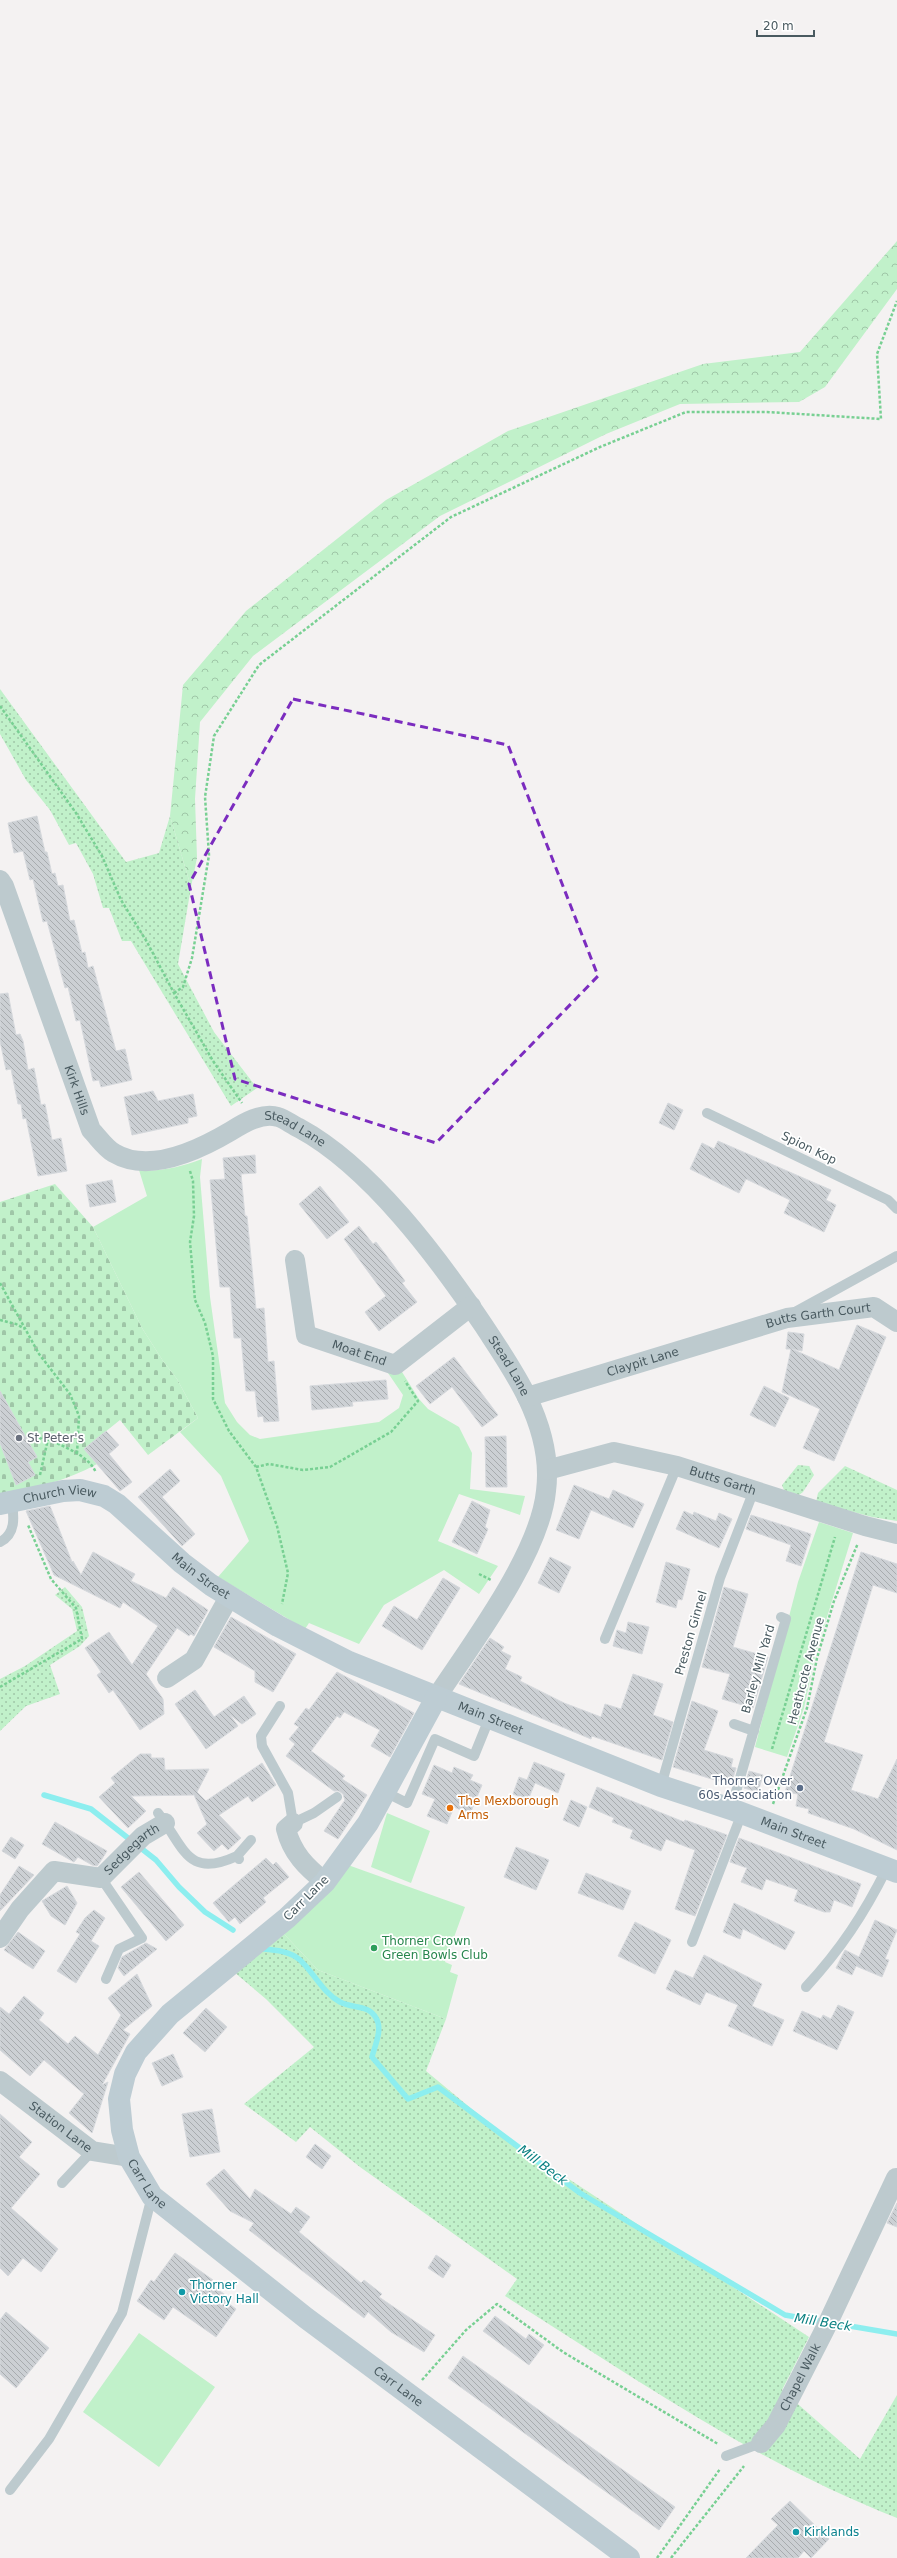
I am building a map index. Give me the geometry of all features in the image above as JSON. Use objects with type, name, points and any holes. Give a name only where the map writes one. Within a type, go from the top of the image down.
[{"type":"street","name":"Kirk Hills","points":[[0,880],[4,886],[91,1130],[113,1152],[137,1162],[184,1154],[203,1147],[253,1118]]},
{"type":"street","name":"Stead Lane","points":[[253,1118],[277,1116],[312,1135],[346,1162],[411,1226],[470,1306],[509,1364],[527,1397],[543,1442],[547,1470],[543,1513],[515,1573],[436,1698]]},
{"type":"street","name":"Moat End","points":[[295,1260],[306,1335],[396,1365],[470,1306]]},
{"type":"street","name":"Butts Garth Court","points":[[758,1326],[787,1318],[874,1306],[897,1322]]},
{"type":"street","name":"Claypit Lane","points":[[527,1397],[758,1326]]},
{"type":"street","name":"Butts Garth","points":[[547,1470],[614,1452],[677,1466],[864,1526],[897,1534]]},
{"type":"street","name":"Church View","points":[[10,1502],[63,1491],[80,1490],[104,1496],[117,1504]]},
{"type":"street","name":"Main Street","points":[[117,1504],[182,1563],[230,1597],[278,1626],[349,1662],[436,1698],[661,1786],[736,1811],[892,1870]]},
{"type":"street","points":[[167,1678],[194,1660],[230,1597]]},
{"type":"street","name":"Carr Lane","points":[[436,1698],[368,1823],[325,1882],[287,1918],[170,2014],[136,2052],[125,2074],[119,2099],[122,2130],[129,2157],[152,2196],[306,2318],[629,2558]]},
{"type":"street","name":"Sedgegarth","points":[[0,1938],[20,1909],[54,1871],[101,1878],[162,1818]]},
{"type":"street","points":[[293,1823],[286,1829],[289,1843],[305,1866],[325,1882]]},
{"type":"street","name":"Station Lane","points":[[0,2081],[92,2151],[129,2157]]},
{"type":"street","name":"Chapel Walk","points":[[761,2443],[776,2424],[828,2323],[897,2178]]},
{"type":"lane","name":"Spion Kop","points":[[707,1114],[888,1200],[897,1209]]},
{"type":"lane","points":[[787,1318],[897,1256]]},
{"type":"lane","points":[[605,1639],[677,1466]]},
{"type":"lane","name":"Preston Ginnel","points":[[661,1786],[720,1578],[754,1490]]},
{"type":"lane","points":[[0,1542],[9,1535],[13,1527],[10,1502]]},
{"type":"lane","name":"Barley Mill Yard","points":[[692,1942],[736,1811],[754,1731],[786,1619],[781,1617]]},
{"type":"lane","points":[[280,1706],[261,1736],[262,1746],[288,1793],[293,1823],[314,1813],[337,1797]]},
{"type":"lane","points":[[384,1792],[407,1803],[435,1739],[474,1756],[489,1719]]},
{"type":"lane","name":"Barley Mill Yard","points":[[734,1724],[754,1731]]},
{"type":"lane","name":"Sedgegarth","points":[[162,1818],[190,1857],[199,1864],[211,1865],[238,1858],[251,1840]]},
{"type":"lane","points":[[806,1987],[825,1966],[863,1916],[892,1870]]},
{"type":"lane","name":"Sedgegarth","points":[[101,1878],[142,1938],[119,1949],[106,1979]]},
{"type":"lane","points":[[62,2183],[92,2151]]},
{"type":"lane","points":[[10,2490],[49,2439],[122,2313],[152,2196]]},
{"type":"lane","points":[[726,2456],[761,2443]]},
{"type":"path","points":[[174,993],[183,987],[192,958],[209,856],[205,797],[214,736],[259,665],[451,518],[600,447],[686,412],[767,412],[882,419],[877,354],[897,301]]},
{"type":"path","points":[[0,706],[76,813],[102,856],[122,900],[213,1061],[253,1118]]},
{"type":"path","points":[[184,1154],[193,1181],[194,1216],[190,1242],[194,1300],[205,1324],[213,1356],[213,1399],[229,1431],[256,1467],[277,1526],[288,1573],[278,1626]]},
{"type":"path","points":[[0,1283],[39,1354],[70,1394],[79,1416],[77,1454]]},
{"type":"path","points":[[0,1320],[16,1324],[25,1329]]},
{"type":"path","points":[[256,1467],[269,1464],[303,1470],[330,1468],[391,1432],[418,1401],[396,1365]]},
{"type":"path","points":[[39,1439],[44,1437],[48,1439],[77,1454],[93,1466]]},
{"type":"path","points":[[38,1482],[48,1439]]},
{"type":"path","points":[[0,1686],[82,1639],[76,1608],[51,1579],[10,1502]]},
{"type":"path","points":[[772,1749],[826,1572],[840,1518]]},
{"type":"path","name":"Heathcote Avenue","points":[[766,1822],[807,1708],[817,1658],[834,1601],[864,1526]]},
{"type":"path","points":[[409,2394],[466,2330],[497,2304],[563,2352],[724,2448],[727,2460],[657,2558]]},
{"type":"path","points":[[671,2558],[761,2443]]},
{"type":"highlighted area","points":[[293,699],[508,745],[598,976],[436,1143],[235,1079],[189,884]]},
{"type":"green space","points":[[897,241],[897,289],[825,387],[799,402],[680,404],[606,434],[440,516],[253,656],[200,722],[195,799],[197,858],[191,887],[170,816],[183,685],[246,611],[386,500],[508,431],[703,364],[800,352]]},
{"type":"green space","points":[[0,689],[126,862],[159,853],[170,816],[191,887],[178,964],[214,1032],[257,1088],[231,1106],[131,941],[122,941],[109,908],[103,908],[93,874],[76,843],[69,845],[50,810],[26,780],[0,734]]},
{"type":"green space","points":[[202,1159],[200,1177],[210,1297],[225,1403],[237,1422],[250,1435],[260,1439],[379,1422],[399,1408],[403,1395],[388,1373],[397,1364],[419,1399],[428,1409],[459,1427],[472,1453],[470,1489],[525,1496],[520,1515],[459,1494],[438,1541],[498,1566],[479,1594],[444,1570],[384,1605],[359,1644],[309,1623],[305,1629],[218,1577],[249,1541],[221,1476],[180,1432],[198,1418],[177,1379],[163,1361],[142,1328],[93,1227],[147,1196],[139,1170],[171,1168]]},
{"type":"green space","points":[[55,1184],[93,1227],[142,1328],[163,1361],[177,1379],[198,1418],[148,1455],[120,1420],[84,1449],[97,1464],[74,1475],[50,1483],[0,1494],[0,1202]]},
{"type":"green space","points":[[798,1465],[809,1466],[814,1475],[803,1492],[799,1495],[784,1490],[782,1485]]},
{"type":"green space","points":[[845,1466],[897,1490],[897,1521],[872,1517],[816,1502],[818,1493]]},
{"type":"green space","points":[[819,1522],[853,1533],[815,1656],[804,1708],[787,1757],[755,1747],[798,1582]]},
{"type":"green space","points":[[65,1587],[82,1607],[89,1636],[80,1646],[50,1665],[60,1694],[26,1706],[0,1731],[0,1679],[25,1666],[77,1631],[72,1609],[55,1595]]},
{"type":"green space","points":[[387,1813],[430,1831],[411,1883],[371,1867]]},
{"type":"green space","name":"Thorner Crown Green Bowls Club","points":[[348,1865],[465,1907],[445,1962],[452,1965],[450,1972],[458,1975],[446,2019],[318,1970],[284,1934]]},
{"type":"green space","points":[[284,1934],[318,1970],[446,2019],[426,2071],[508,2139],[809,2337],[782,2390],[860,2459],[897,2395],[897,2518],[845,2496],[744,2445],[600,2357],[505,2296],[517,2279],[360,2167],[310,2127],[296,2142],[244,2104],[314,2047],[266,1999],[234,1972]]},
{"type":"green space","points":[[139,2333],[215,2387],[159,2467],[83,2412]]},
{"type":"building","points":[[37,816],[45,852],[47,852],[52,874],[55,873],[58,886],[63,885],[70,921],[74,920],[82,953],[85,952],[88,968],[93,966],[116,1051],[125,1049],[132,1080],[101,1087],[99,1080],[93,1081],[80,1020],[76,1021],[68,987],[65,988],[47,921],[43,922],[33,879],[30,880],[23,851],[14,853],[8,823]]},
{"type":"building","points":[[8,993],[16,1035],[20,1034],[23,1041],[28,1070],[34,1068],[41,1105],[45,1104],[52,1140],[61,1138],[67,1171],[38,1176],[26,1118],[23,1119],[21,1104],[18,1104],[11,1069],[6,1070],[0,1041],[0,994]]},
{"type":"building","points":[[153,1091],[158,1101],[193,1094],[197,1116],[188,1118],[188,1123],[132,1135],[124,1097]]},
{"type":"building","points":[[668,1103],[683,1110],[674,1130],[659,1123]]},
{"type":"building","points":[[718,1141],[831,1190],[826,1200],[836,1205],[824,1232],[784,1213],[790,1200],[746,1179],[739,1193],[690,1169],[702,1143],[714,1149]]},
{"type":"building","points":[[255,1155],[256,1173],[241,1174],[245,1216],[247,1216],[256,1309],[264,1308],[268,1362],[274,1361],[279,1421],[264,1422],[263,1416],[258,1417],[255,1391],[246,1391],[241,1338],[234,1338],[230,1287],[220,1287],[210,1180],[225,1179],[223,1158]]},
{"type":"building","points":[[112,1180],[116,1202],[90,1207],[86,1185]]},
{"type":"building","points":[[320,1186],[349,1222],[327,1239],[299,1204]]},
{"type":"building","points":[[359,1226],[373,1244],[376,1242],[386,1255],[405,1281],[402,1283],[417,1302],[379,1331],[365,1312],[386,1296],[344,1239]]},
{"type":"building","points":[[857,1325],[886,1337],[834,1461],[803,1448],[820,1409],[782,1392],[791,1349],[786,1349],[788,1332],[804,1334],[802,1351],[792,1349],[839,1370]]},
{"type":"building","points":[[454,1357],[498,1415],[482,1427],[452,1387],[430,1404],[416,1386]]},
{"type":"building","points":[[386,1380],[388,1399],[352,1402],[353,1406],[312,1410],[310,1386]]},
{"type":"building","points":[[764,1386],[789,1398],[775,1427],[750,1415]]},
{"type":"building","name":"St Peter's","points":[[0,1391],[37,1457],[28,1462],[35,1475],[16,1485],[0,1443]]},
{"type":"building","points":[[106,1431],[119,1445],[109,1454],[132,1482],[120,1491],[84,1449]]},
{"type":"building","points":[[506,1436],[507,1487],[486,1487],[485,1437]]},
{"type":"building","points":[[170,1469],[180,1481],[162,1497],[195,1534],[182,1546],[138,1497]]},
{"type":"building","points":[[574,1485],[609,1499],[613,1490],[644,1504],[633,1528],[591,1510],[579,1539],[556,1530]]},
{"type":"building","points":[[472,1501],[490,1510],[485,1527],[488,1529],[477,1554],[452,1542]]},
{"type":"building","points":[[50,1506],[72,1562],[73,1561],[81,1575],[93,1552],[135,1574],[131,1581],[166,1598],[173,1587],[208,1610],[194,1636],[191,1634],[189,1636],[177,1628],[146,1674],[163,1699],[164,1714],[140,1730],[113,1690],[109,1693],[97,1675],[101,1672],[85,1648],[109,1632],[132,1665],[158,1626],[123,1602],[120,1608],[54,1575],[26,1511]]},
{"type":"building","points":[[684,1511],[693,1515],[694,1512],[716,1521],[719,1513],[732,1519],[719,1548],[676,1529]]},
{"type":"building","points":[[751,1515],[811,1534],[801,1566],[786,1561],[791,1545],[746,1529]]},
{"type":"building","points":[[861,1552],[897,1564],[897,1593],[873,1585],[824,1742],[863,1755],[851,1790],[878,1799],[897,1759],[897,1850],[854,1829],[808,1813],[809,1809],[796,1806],[798,1794],[785,1792]]},
{"type":"building","points":[[550,1557],[571,1567],[559,1593],[538,1583]]},
{"type":"building","points":[[666,1562],[690,1569],[682,1600],[678,1599],[676,1608],[656,1602]]},
{"type":"building","points":[[443,1578],[460,1588],[422,1650],[382,1626],[394,1606],[417,1620]]},
{"type":"building","points":[[724,1587],[748,1594],[733,1647],[768,1657],[753,1708],[722,1699],[730,1674],[702,1667]]},
{"type":"building","points":[[231,1617],[296,1654],[273,1692],[255,1682],[255,1671],[214,1647]]},
{"type":"building","points":[[628,1622],[649,1627],[642,1654],[613,1646],[617,1630],[626,1633]]},
{"type":"building","points":[[490,1638],[504,1647],[501,1651],[511,1656],[505,1669],[522,1677],[520,1681],[564,1703],[601,1717],[605,1704],[621,1709],[633,1674],[663,1684],[653,1715],[673,1722],[662,1760],[592,1736],[591,1739],[459,1684]]},
{"type":"building","points":[[337,1672],[414,1713],[390,1757],[371,1746],[380,1730],[344,1712],[340,1718],[337,1716],[311,1751],[345,1776],[342,1779],[367,1795],[338,1839],[324,1831],[345,1800],[343,1794],[339,1791],[334,1791],[286,1756],[295,1744],[289,1739],[299,1727],[294,1724],[306,1708],[309,1710]]},
{"type":"building","points":[[195,1690],[214,1717],[244,1696],[256,1714],[242,1724],[230,1715],[238,1726],[206,1749],[175,1704]]},
{"type":"building","points":[[692,1701],[718,1711],[704,1750],[733,1759],[731,1767],[736,1768],[731,1785],[673,1767]]},
{"type":"building","points":[[140,1754],[151,1754],[151,1758],[164,1758],[165,1770],[209,1769],[197,1792],[206,1801],[262,1763],[276,1785],[252,1802],[248,1796],[219,1815],[241,1838],[228,1850],[222,1844],[214,1851],[197,1833],[207,1824],[194,1795],[131,1796],[146,1811],[128,1828],[99,1797],[115,1783],[111,1778]]},
{"type":"building","points":[[534,1762],[565,1774],[558,1793],[535,1783],[528,1800],[513,1794],[519,1777],[527,1780]]},
{"type":"building","points":[[434,1765],[452,1773],[454,1767],[473,1775],[470,1780],[482,1785],[470,1814],[454,1807],[447,1824],[427,1816],[435,1799],[422,1794]]},
{"type":"building","points":[[749,1771],[763,1775],[758,1792],[744,1788]]},
{"type":"building","points":[[597,1787],[684,1822],[685,1820],[727,1835],[695,1916],[675,1909],[695,1850],[666,1839],[661,1851],[630,1838],[633,1830],[612,1822],[614,1818],[589,1807]]},
{"type":"building","points":[[571,1800],[587,1807],[579,1827],[563,1820]]},
{"type":"building","points":[[55,1822],[107,1851],[97,1866],[92,1865],[78,1857],[74,1862],[42,1844]]},
{"type":"building","points":[[11,1837],[24,1845],[15,1859],[2,1851]]},
{"type":"building","points":[[739,1838],[861,1884],[852,1907],[834,1900],[830,1912],[824,1912],[794,1901],[798,1890],[766,1879],[762,1890],[741,1882],[747,1868],[730,1862]]},
{"type":"building","points":[[516,1847],[549,1860],[536,1890],[504,1877]]},
{"type":"building","points":[[266,1858],[273,1865],[276,1862],[289,1877],[263,1898],[266,1902],[240,1924],[235,1917],[229,1922],[213,1903]]},
{"type":"building","points":[[19,1866],[34,1875],[0,1911],[0,1895]]},
{"type":"building","points":[[139,1872],[184,1925],[166,1941],[121,1887]]},
{"type":"building","points":[[586,1873],[631,1891],[623,1910],[578,1893]]},
{"type":"building","points":[[67,1886],[77,1903],[65,1925],[51,1916],[42,1901]]},
{"type":"building","points":[[734,1903],[795,1932],[785,1950],[743,1929],[740,1939],[723,1932]]},
{"type":"building","points":[[94,1910],[105,1918],[91,1941],[99,1946],[76,1983],[57,1971],[80,1934],[76,1932],[85,1918]]},
{"type":"building","points":[[875,1920],[897,1930],[885,1959],[889,1960],[882,1977],[856,1966],[852,1975],[836,1968],[845,1950],[859,1957]]},
{"type":"building","points":[[635,1922],[671,1940],[655,1974],[618,1956]]},
{"type":"building","points":[[18,1932],[45,1951],[33,1969],[4,1950]]},
{"type":"building","points":[[146,1943],[157,1949],[124,1976],[118,1968],[122,1957]]},
{"type":"building","points":[[704,1955],[762,1984],[752,2006],[784,2020],[772,2046],[728,2026],[738,2005],[706,1992],[700,2005],[666,1989],[675,1970],[693,1978]]},
{"type":"building","points":[[137,1974],[152,2006],[123,2030],[130,2034],[102,2085],[108,2082],[92,2133],[69,2113],[84,2094],[44,2060],[30,2076],[0,2050],[0,2007],[9,2014],[24,1996],[44,2013],[39,2020],[68,2044],[75,2036],[98,2055],[121,2015],[108,1998]]},
{"type":"building","points":[[838,2005],[854,2012],[837,2050],[793,2031],[802,2011],[821,2019],[823,2015],[831,2019]]},
{"type":"building","points":[[206,2008],[227,2027],[205,2052],[183,2033]]},
{"type":"building","points":[[173,2054],[183,2077],[162,2086],[152,2063]]},
{"type":"building","points":[[212,2109],[220,2152],[190,2157],[182,2114]]},
{"type":"building","points":[[0,2114],[32,2142],[19,2157],[40,2174],[11,2208],[58,2249],[41,2272],[23,2258],[8,2276],[0,2268]]},
{"type":"building","points":[[315,2144],[331,2156],[322,2169],[306,2157]]},
{"type":"building","points":[[224,2169],[250,2199],[255,2189],[291,2214],[296,2207],[310,2217],[299,2232],[361,2283],[364,2280],[382,2294],[379,2297],[435,2335],[424,2352],[391,2332],[368,2312],[364,2318],[249,2230],[254,2223],[230,2211],[206,2184]]},
{"type":"building","points":[[897,2203],[897,2227],[887,2223]]},
{"type":"building","name":"Thorner Victory Hall","points":[[175,2253],[213,2280],[210,2284],[231,2299],[228,2303],[236,2309],[216,2337],[173,2307],[164,2320],[137,2301],[151,2280],[154,2282]]},
{"type":"building","points":[[436,2255],[451,2265],[443,2278],[428,2268]]},
{"type":"building","points":[[6,2312],[49,2348],[16,2388],[0,2374],[0,2320]]},
{"type":"building","points":[[495,2316],[526,2339],[529,2334],[544,2345],[529,2365],[483,2331]]},
{"type":"building","points":[[463,2356],[675,2507],[659,2530],[448,2378]]},
{"type":"building","name":"Kirklands","points":[[790,2501],[829,2539],[811,2558],[804,2551],[798,2558],[746,2558],[778,2525],[771,2519]]},
{"type":"waterway","points":[[44,1795],[91,1809],[156,1860],[179,1887],[205,1912],[233,1930]]},
{"type":"waterway","name":"Mill Beck","points":[[262,1949],[282,1952],[296,1957],[334,1998],[345,2004],[365,2009],[373,2014],[378,2022],[379,2032],[372,2057],[408,2099],[438,2087],[580,2193],[785,2315],[824,2322]]},
{"type":"waterway","name":"Mill Beck","points":[[832,2323],[897,2334]]},
{"type":"place","name":"St Peter's","points":[[19,1438]]},
{"type":"place","name":"Thorner Over 60s Association","points":[[800,1788]]},
{"type":"place","name":"The Mexborough Arms","points":[[450,1808]]},
{"type":"place","name":"Thorner Crown Green Bowls Club","points":[[374,1948]]},
{"type":"place","name":"Thorner Victory Hall","points":[[182,2292]]},
{"type":"place","name":"Kirklands","points":[[796,2532]]}]
